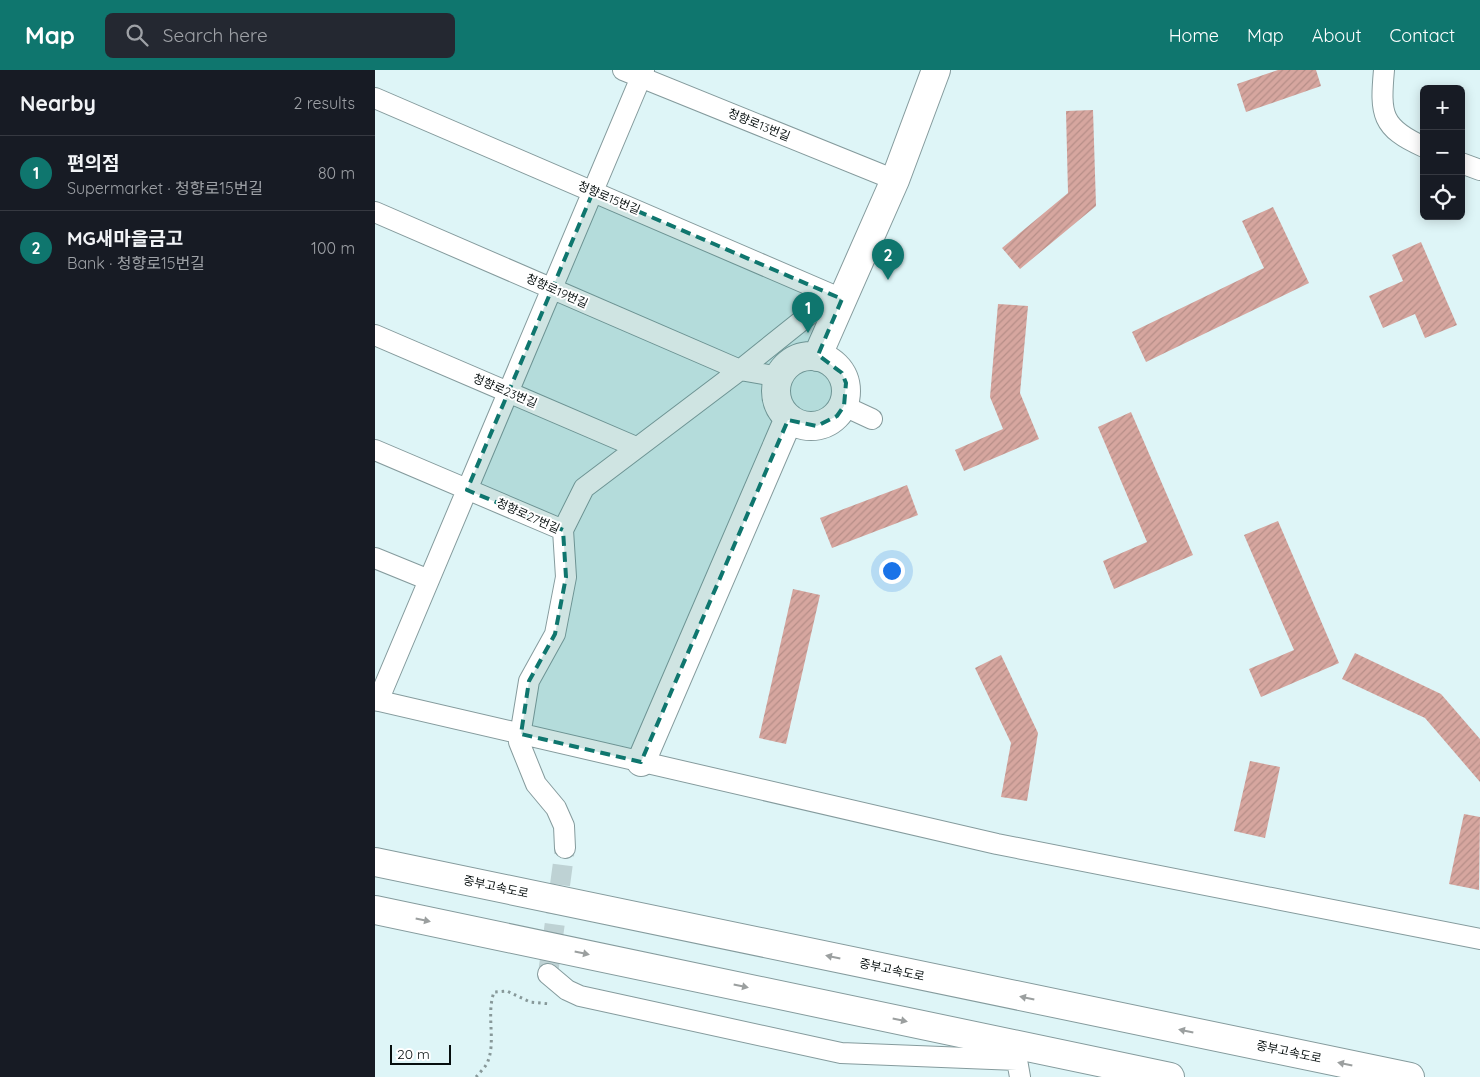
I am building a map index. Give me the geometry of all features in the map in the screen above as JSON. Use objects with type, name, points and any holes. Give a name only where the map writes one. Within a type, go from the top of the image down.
[{"type":"main road","points":[[817,357],[895,180],[936,70]]},
{"type":"main road","points":[[817,357],[834,364],[846,383],[847,395],[837,416],[817,426],[805,426],[789,418],[779,405],[776,393],[779,378],[791,363],[801,358],[817,357]]},
{"type":"main road","points":[[641,762],[789,418]]},
{"type":"main road","name":"중부고속도로","points":[[375,862],[1410,1077]]},
{"type":"main road","points":[[375,910],[1170,1077]]},
{"type":"street","points":[[1384,70],[1381,103],[1387,121],[1397,134],[1420,145]]},
{"type":"street","name":"청향로13번길","points":[[636,72],[895,180]]},
{"type":"street","points":[[636,72],[593,192],[377,700],[997,844],[1480,939]]},
{"type":"street","name":"청향로15번길","points":[[375,98],[842,299]]},
{"type":"street","points":[[1465,164],[1480,170]]},
{"type":"street","name":"청향로19번길","points":[[375,212],[740,370],[779,378]]},
{"type":"street","points":[[563,530],[584,488],[740,370],[815,310],[842,299]]},
{"type":"street","name":"청향로23번길","points":[[375,335],[636,448]]},
{"type":"street","points":[[843,406],[872,419]]},
{"type":"street","name":"청향로27번길","points":[[375,450],[563,530],[566,577],[555,634],[529,681],[519,742],[536,784],[556,808],[564,826],[565,848]]},
{"type":"street","points":[[375,558],[429,580]]},
{"type":"street","points":[[548,974],[567,990],[580,996],[841,1054],[1017,1060],[1020,1077]]},
{"type":"path","points":[[476,1077],[488,1061],[491,1038],[489,1006],[494,992],[507,991],[530,1002],[553,1004],[567,990]]},
{"type":"highlighted area","points":[[593,192],[842,299],[818,355],[842,373],[846,383],[844,406],[837,416],[817,426],[788,420],[641,762],[521,734],[529,681],[555,634],[566,577],[563,530],[467,490]]},
{"type":"building","points":[[1278,70],[1316,70],[1321,86],[1246,112],[1237,84]]},
{"type":"building","points":[[1093,110],[1096,206],[1020,269],[1002,248],[1068,193],[1066,111]]},
{"type":"building","points":[[1273,207],[1309,283],[1146,362],[1132,332],[1264,268],[1242,221]]},
{"type":"building","points":[[1421,242],[1457,325],[1425,338],[1415,314],[1383,328],[1369,296],[1403,281],[1392,255]]},
{"type":"building","points":[[998,304],[1028,306],[1020,393],[1039,439],[964,471],[955,450],[1003,429],[990,397]]},
{"type":"building","points":[[1131,412],[1193,555],[1114,589],[1103,561],[1147,542],[1098,427]]},
{"type":"building","points":[[907,485],[918,515],[832,548],[820,518]]},
{"type":"building","points":[[1278,521],[1339,663],[1261,697],[1249,669],[1294,650],[1244,535]]},
{"type":"building","points":[[793,589],[820,595],[786,744],[759,738]]},
{"type":"building","points":[[1355,653],[1441,694],[1480,739],[1480,782],[1425,718],[1342,679]]},
{"type":"building","points":[[1001,655],[1038,733],[1027,801],[1001,797],[1011,743],[975,668]]},
{"type":"building","points":[[1250,761],[1280,767],[1265,838],[1234,831]]},
{"type":"building","points":[[1464,814],[1480,817],[1479,890],[1449,884]]},
{"type":"tunnel","points":[[548,974],[565,848]]},
{"type":"place","name":"MG새마을금고","points":[[888,280]]},
{"type":"place","name":"편의점","points":[[808,333]]}]
